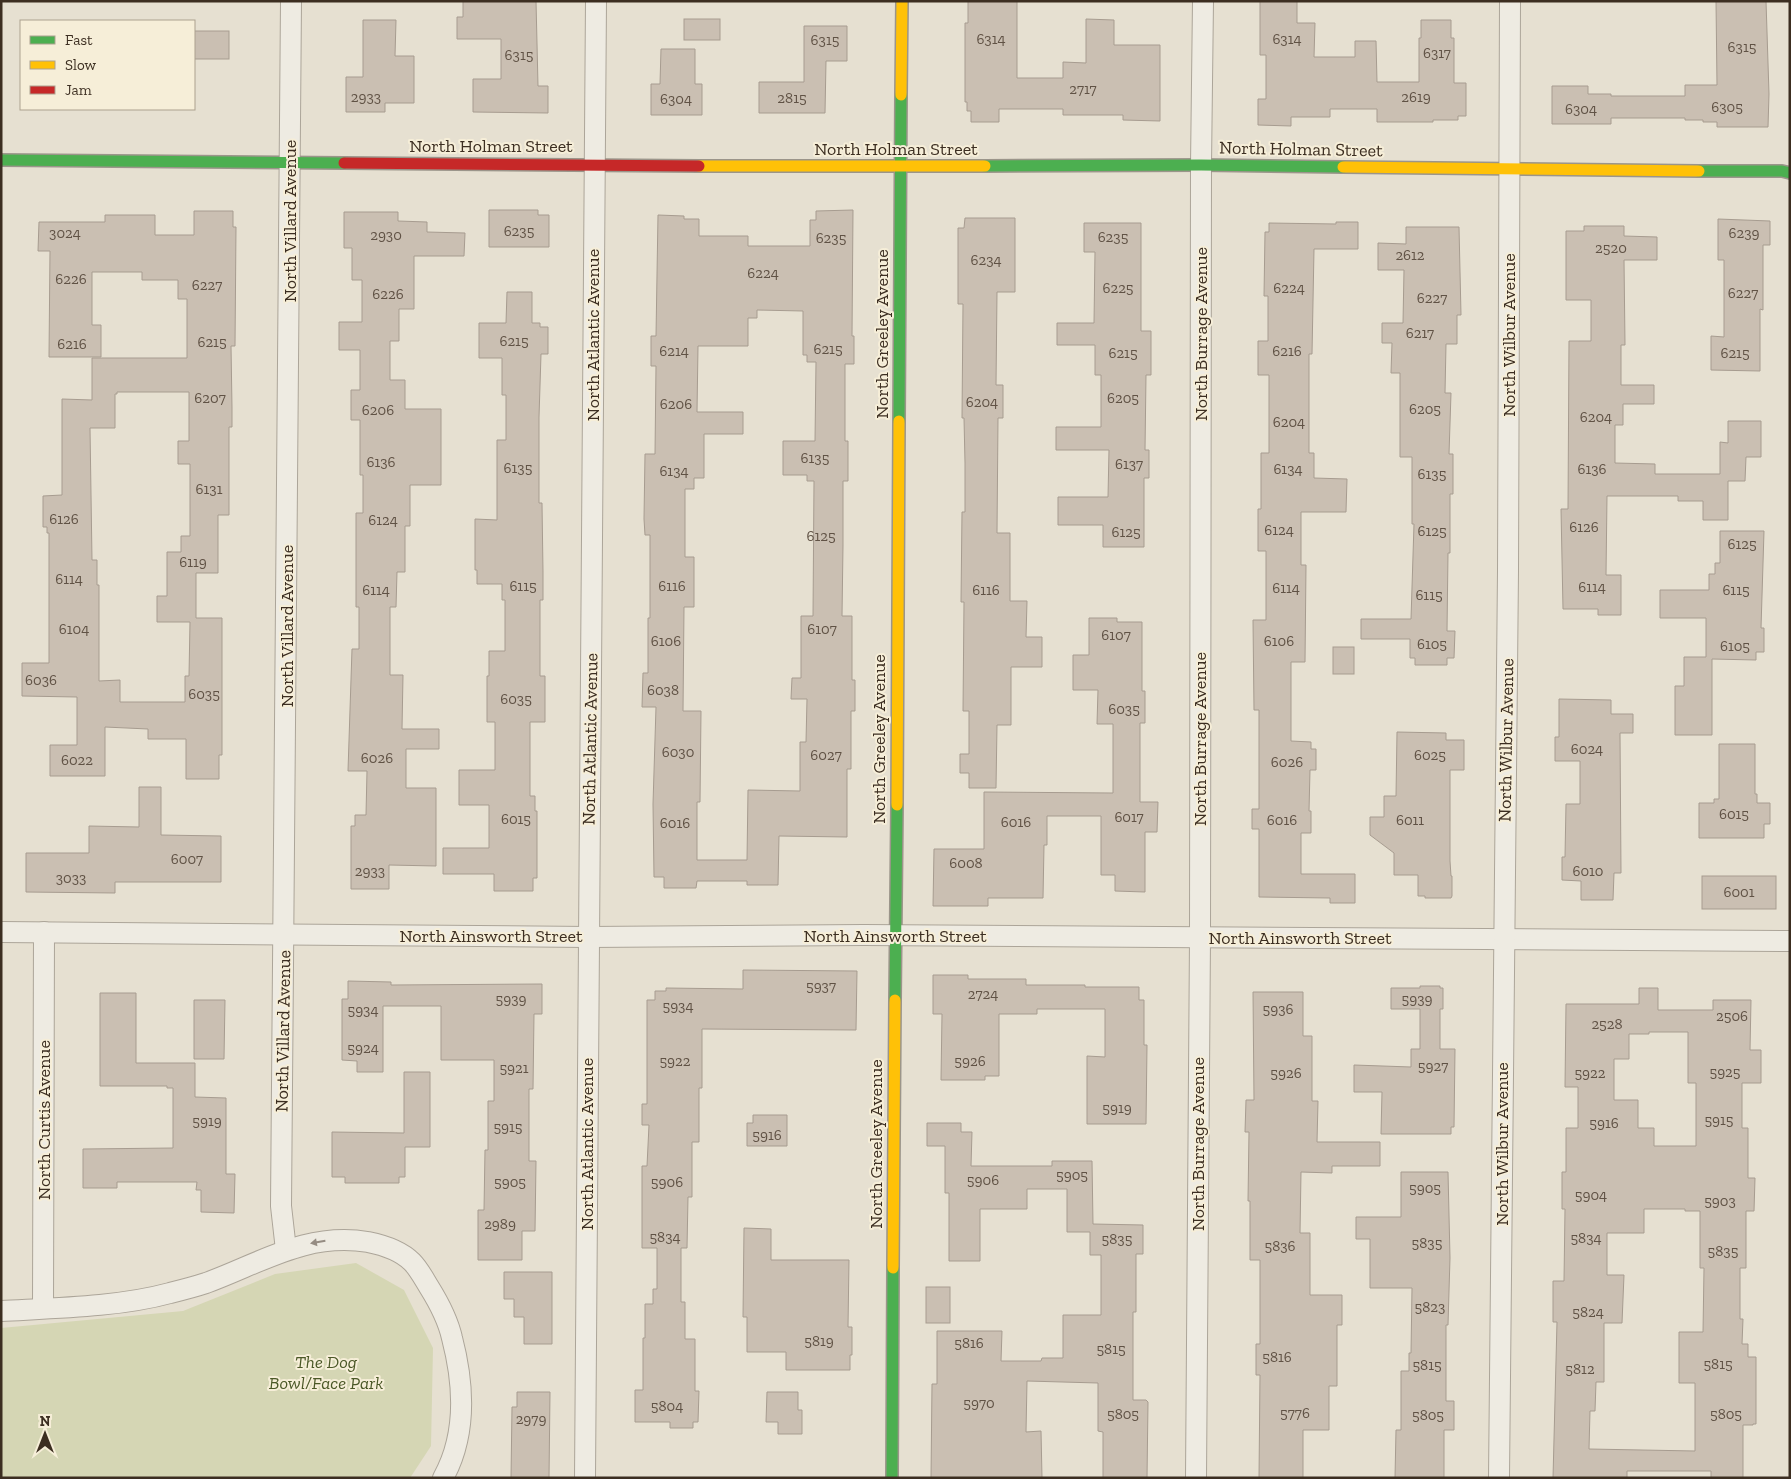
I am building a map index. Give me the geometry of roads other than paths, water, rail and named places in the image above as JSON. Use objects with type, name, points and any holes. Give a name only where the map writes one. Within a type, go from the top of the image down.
[{"type":"street","name":"North Villard Avenue","points":[[286,1250],[282,1206],[291,1]]},
{"type":"street","name":"North Atlantic Avenue","points":[[585,1478],[596,1]]},
{"type":"street","name":"North Greeley Avenue","points":[[892,1478],[902,1]]},
{"type":"street","name":"North Burrage Avenue","points":[[1196,1478],[1200,938],[1201,165],[1204,1]]},
{"type":"street","name":"North Wilbur Avenue","points":[[1499,1478],[1508,591],[1510,1]]},
{"type":"street","name":"North Holman Street","points":[[1,160],[901,167],[1201,165],[1509,170],[1782,171],[1790,173]]},
{"type":"street","name":"North Ainsworth Street","points":[[1,932],[588,937],[895,935],[1790,941]]},
{"type":"street","name":"North Curtis Avenue","points":[[43,1308],[44,932]]},
{"type":"street","points":[[1,1311],[141,1300],[206,1283],[286,1250],[320,1241],[350,1240],[378,1244],[397,1252],[412,1262],[439,1304],[450,1330],[458,1360],[462,1390],[461,1420],[456,1445],[443,1478]]},
{"type":"park label","name":"The Dog Bowl/Face Park","points":[[326,1372]]}]
